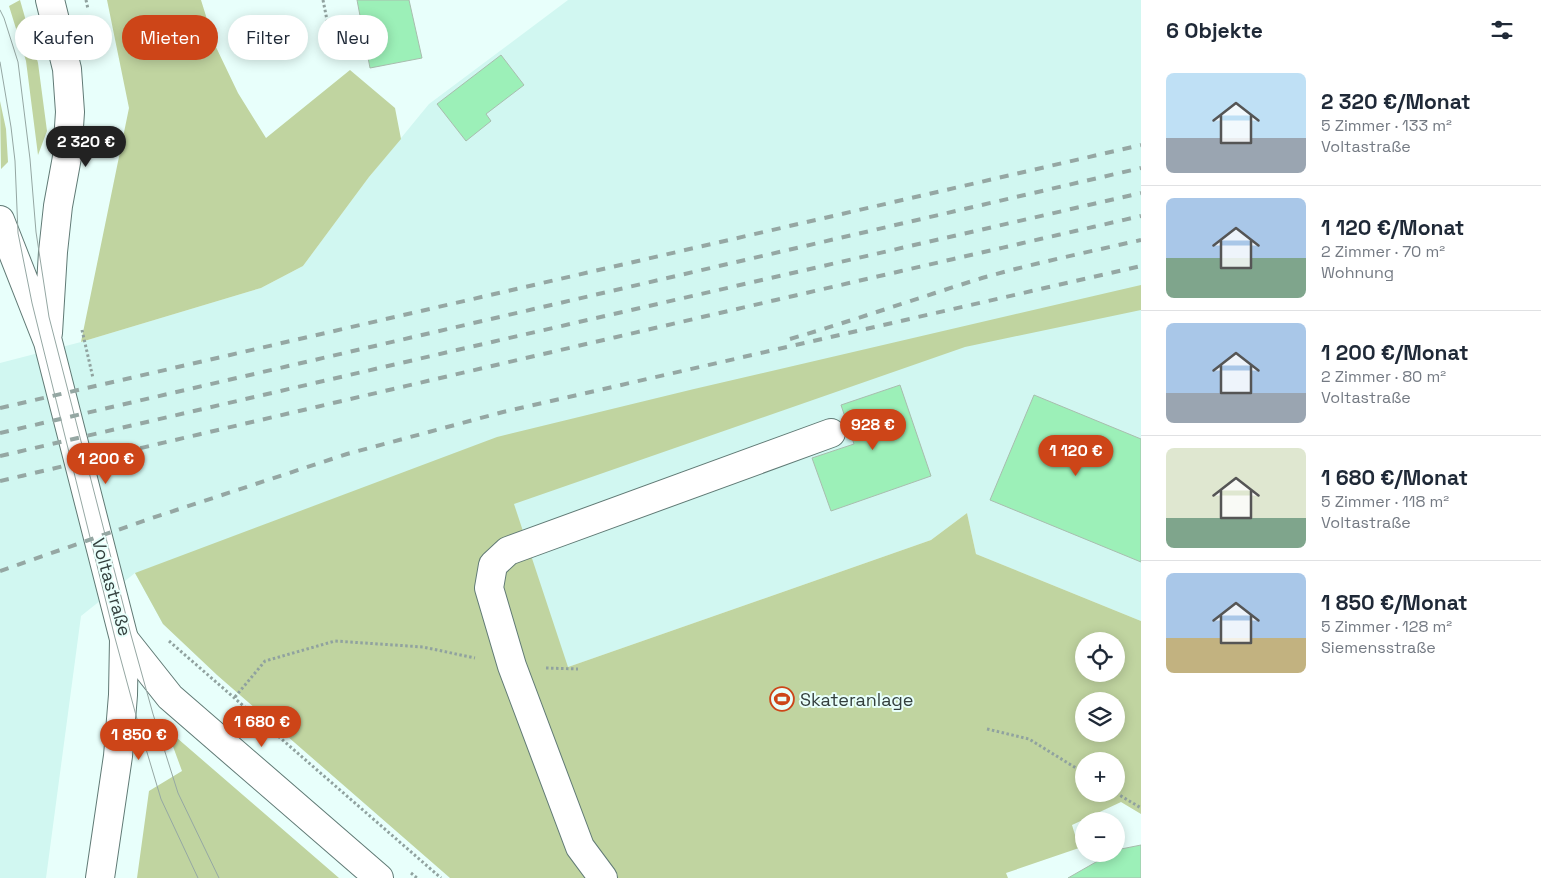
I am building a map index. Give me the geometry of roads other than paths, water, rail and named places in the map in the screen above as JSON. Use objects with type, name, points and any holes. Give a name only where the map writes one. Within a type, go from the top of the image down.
[{"type":"main road","name":"Voltastraße","points":[[48,342],[53,252],[58,206],[67,157],[70,112],[67,69],[50,0]]},
{"type":"main road","name":"Voltastraße","points":[[0,220],[48,342],[124,639],[170,697],[379,878]]},
{"type":"main road","points":[[603,878],[580,847],[512,666],[489,588],[492,565],[508,551],[831,433]]},
{"type":"main road","points":[[100,878],[118,756],[123,695],[124,639]]},
{"type":"tram line","points":[[0,10],[18,62],[30,159],[36,232],[49,317],[153,714],[178,793],[219,878]]},
{"type":"tram line","points":[[0,62],[15,161],[18,233],[32,303],[115,638],[137,719],[161,799],[198,878]]},
{"type":"railway","points":[[0,408],[1141,145]]},
{"type":"railway","points":[[0,433],[1141,168]]},
{"type":"railway","points":[[0,456],[1141,193]]},
{"type":"railway","points":[[0,481],[1141,216]]},
{"type":"railway","points":[[790,339],[982,278],[1141,240]]},
{"type":"railway","points":[[0,571],[152,518],[347,454],[503,412],[1141,266]]},
{"type":"place","name":"Skateranlage","points":[[782,699]]}]
